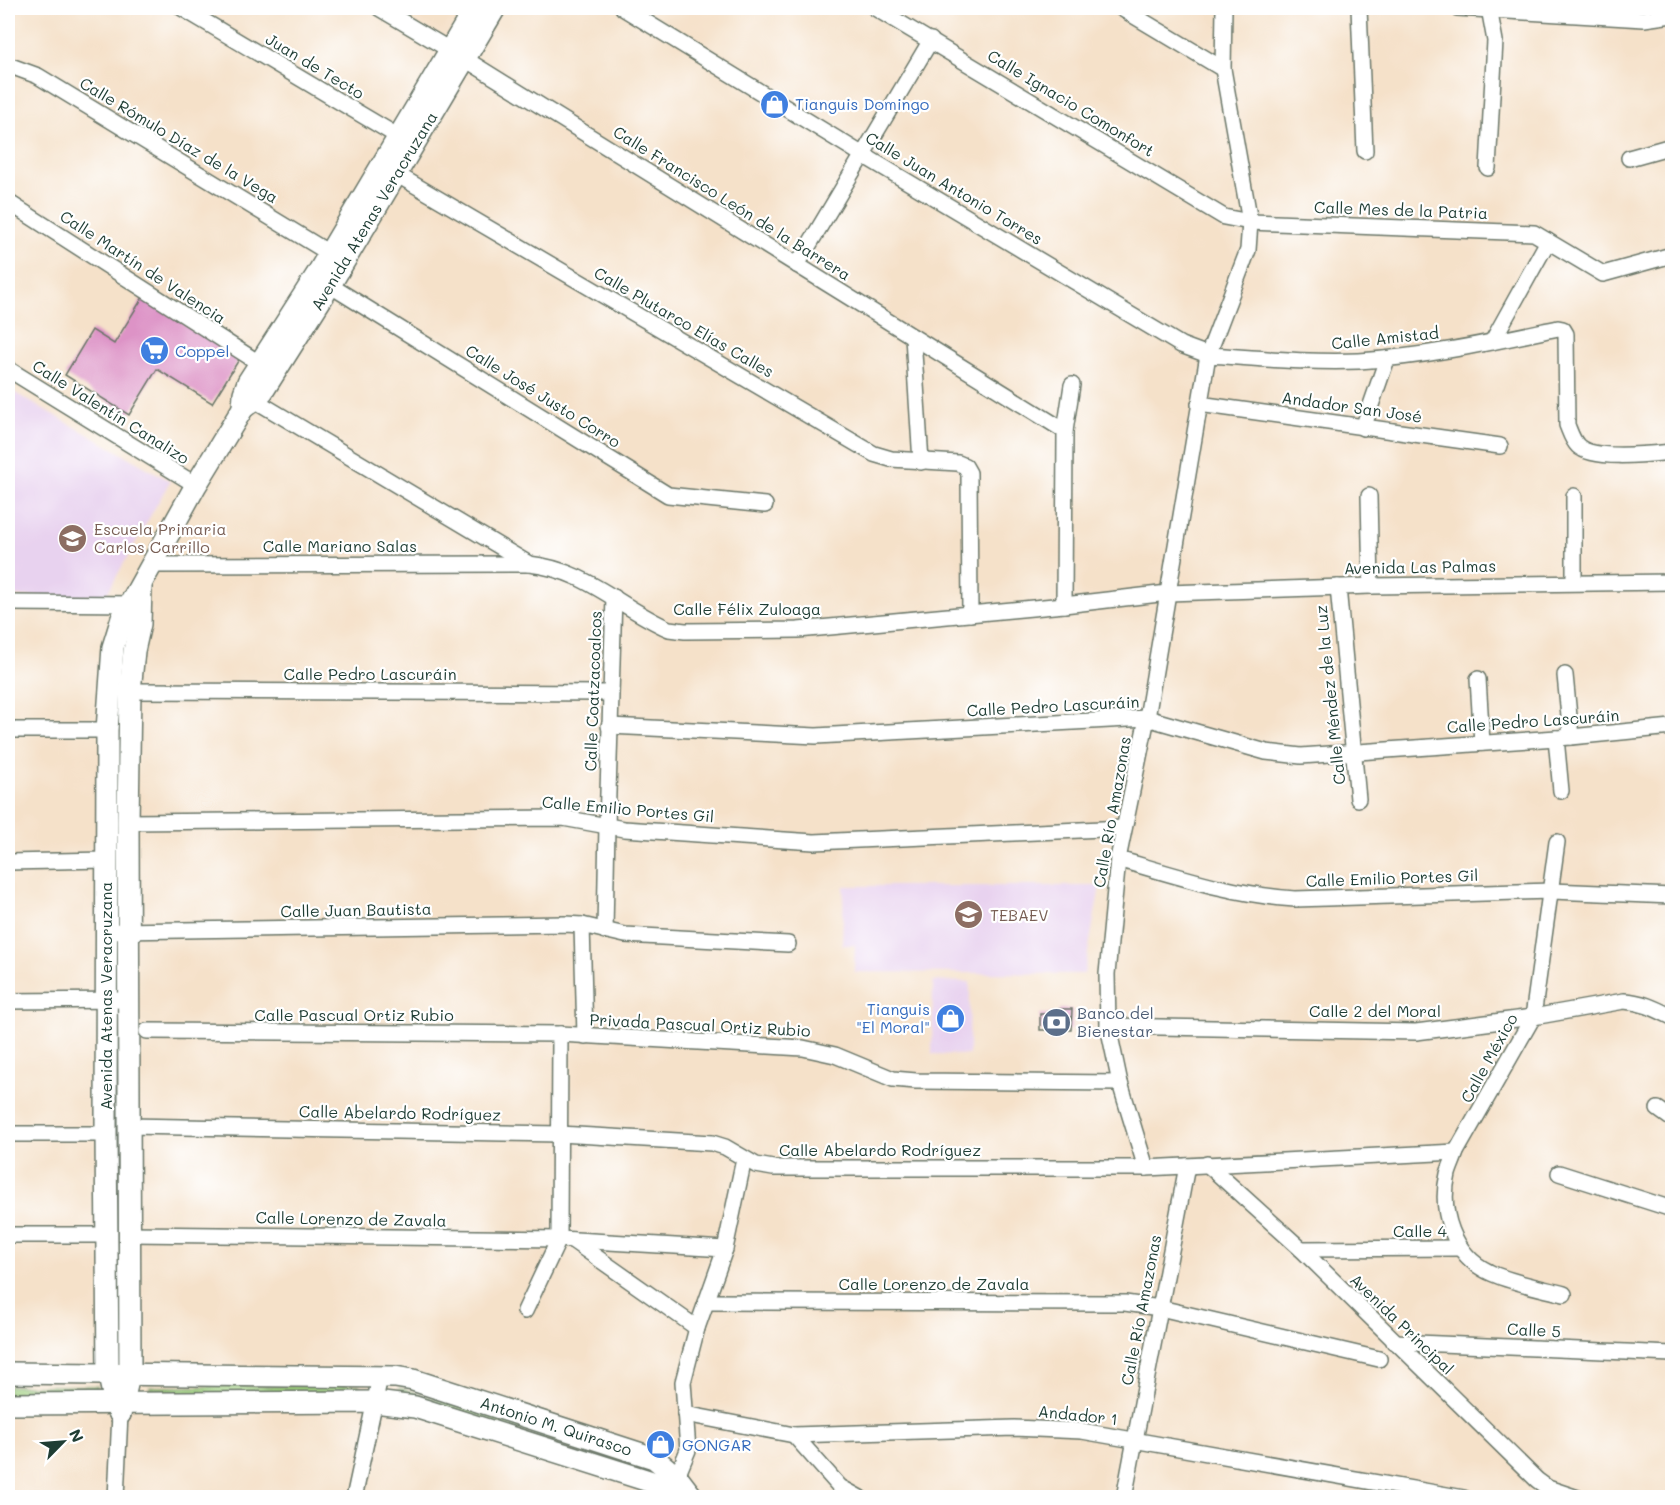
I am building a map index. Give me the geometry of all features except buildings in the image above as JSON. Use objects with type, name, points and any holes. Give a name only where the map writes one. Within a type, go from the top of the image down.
[{"type":"main road","name":"Avenida Atenas Veracruzana","points":[[120,1407],[108,1372],[106,1235],[107,730],[113,647],[122,618],[196,485],[247,400],[259,363],[323,280],[396,174],[458,55],[475,8]]},
{"type":"main road","name":"Avenida Atenas Veracruzana","points":[[247,400],[263,391],[323,280],[329,253],[399,137],[495,8]]},
{"type":"main road","name":"Avenida Atenas Veracruzana","points":[[120,1407],[130,1372],[128,822],[130,691],[134,651],[140,624],[140,589]]},
{"type":"main road","name":"Antonio M. Quirasco","points":[[8,1372],[130,1372],[380,1377],[413,1380],[654,1458],[683,1489]]},
{"type":"main road","name":"Antonio M. Quirasco","points":[[8,1404],[120,1407],[375,1402],[415,1407],[683,1489]]},
{"type":"street","name":"Juan de Tecto","points":[[182,8],[399,137]]},
{"type":"street","name":"Calle Francisco León de la Barrera","points":[[379,8],[1065,431]]},
{"type":"street","name":"Calle Juan Antonio Torres","points":[[623,8],[1181,345],[1208,355]]},
{"type":"street","name":"Calle Ignacio Comonfort","points":[[875,8],[1224,217],[1250,222]]},
{"type":"street","points":[[1121,8],[1223,69]]},
{"type":"street","name":"Calle Río Amazonas","points":[[1146,1168],[1120,1083],[1108,1026],[1107,974],[1118,859],[1147,718],[1208,355],[1248,250],[1250,222],[1223,69],[1224,8]]},
{"type":"street","points":[[1359,8],[1365,151]]},
{"type":"street","points":[[1457,8],[1489,8],[1644,19],[1672,15]]},
{"type":"street","points":[[1488,168],[1495,41],[1489,8]]},
{"type":"street","points":[[797,265],[931,40]]},
{"type":"street","name":"Calle Rómulo Díaz de la Vega","points":[[8,65],[38,76],[329,253]]},
{"type":"street","points":[[1629,158],[1672,146]]},
{"type":"street","name":"Calle Plutarco Elías Calles","points":[[396,174],[874,454],[891,459],[958,463],[965,466],[969,473],[970,614]]},
{"type":"street","name":"Calle Martín de Valencia","points":[[8,202],[259,363]]},
{"type":"street","name":"Calle Mes de la Patria","points":[[1250,222],[1534,233],[1602,274],[1672,255]]},
{"type":"street","points":[[1492,342],[1548,241]]},
{"type":"street","name":"Calle José Justo Corro","points":[[323,280],[668,495],[765,506]]},
{"type":"street","name":"Calle Amistad","points":[[1208,355],[1326,362],[1387,359],[1492,342],[1558,328],[1563,329],[1566,334],[1567,425],[1578,445],[1596,453],[1672,452]]},
{"type":"street","points":[[913,337],[921,462]]},
{"type":"street","points":[[1363,428],[1387,359]]},
{"type":"street","name":"Calle Valentín Canalizo","points":[[8,369],[196,485]]},
{"type":"street","points":[[1064,605],[1065,431],[1072,385]]},
{"type":"street","name":"Calle Félix Zuloaga","points":[[247,400],[529,564],[548,566],[567,572],[669,629],[685,631],[798,630],[1168,593]]},
{"type":"street","name":"Andador San José","points":[[1199,404],[1500,446]]},
{"type":"street","points":[[1574,495],[1574,582]]},
{"type":"street","points":[[1369,496],[1371,586]]},
{"type":"street","name":"Calle Mariano Salas","points":[[8,603],[140,589],[529,564]]},
{"type":"street","name":"Avenida Las Palmas","points":[[1168,593],[1371,586],[1672,582]]},
{"type":"street","name":"Calle Méndez de la Luz","points":[[1338,587],[1359,799]]},
{"type":"street","name":"Calle Coatzacoalcos","points":[[605,931],[614,597]]},
{"type":"street","points":[[1565,675],[1571,737]]},
{"type":"street","points":[[1478,679],[1482,743]]},
{"type":"street","name":"Calle Pedro Lascuráin","points":[[130,691],[610,693]]},
{"type":"street","name":"Calle Pedro Lascuráin","points":[[609,726],[816,736],[1147,718],[1283,755],[1301,756],[1571,737],[1672,727]]},
{"type":"street","points":[[8,730],[107,730]]},
{"type":"street","points":[[1556,738],[1561,791]]},
{"type":"street","name":"Calle Emilio Portes Gil","points":[[128,822],[562,818],[624,829],[814,842],[1124,828]]},
{"type":"street","name":"Calle México","points":[[1460,1248],[1448,1221],[1446,1199],[1448,1174],[1456,1152],[1533,1017],[1557,842]]},
{"type":"street","name":"Calle Emilio Portes Gil","points":[[1118,859],[1228,891],[1260,897],[1294,899],[1552,891],[1672,896]]},
{"type":"street","points":[[8,862],[106,860]]},
{"type":"street","points":[[582,925],[585,1036]]},
{"type":"street","name":"Calle Juan Bautista","points":[[107,931],[582,925],[625,935],[788,944]]},
{"type":"street","points":[[8,1001],[129,1000]]},
{"type":"street","name":"Calle 2 del Moral","points":[[1108,1026],[1416,1032],[1533,1017],[1624,1001],[1652,1006],[1672,1017]]},
{"type":"street","name":"Calle Pascual Ortiz Rubio","points":[[147,1031],[560,1034]]},
{"type":"street","points":[[525,1311],[565,1239],[560,1134],[560,1034]]},
{"type":"street","name":"Privada Pascual Ortiz Rubio","points":[[560,1034],[803,1048],[835,1055],[892,1079],[1120,1083]]},
{"type":"street","points":[[1658,1109],[1672,1119]]},
{"type":"street","name":"Calle Abelardo Rodríguez","points":[[129,1126],[560,1134],[712,1143],[725,1147],[756,1165],[773,1168],[1146,1168],[1456,1152]]},
{"type":"street","points":[[8,1134],[106,1134]]},
{"type":"street","points":[[683,1489],[688,1450],[682,1382],[697,1328],[725,1249],[744,1159]]},
{"type":"street","name":"Avenida Principal","points":[[1207,1164],[1301,1249],[1538,1480],[1548,1488],[1578,1497]]},
{"type":"street","name":"Calle Río Amazonas","points":[[1124,1497],[1187,1166]]},
{"type":"street","points":[[1559,1173],[1672,1209]]},
{"type":"street","name":"Calle Lorenzo de Zavala","points":[[130,1234],[565,1239],[725,1249]]},
{"type":"street","points":[[8,1235],[106,1235]]},
{"type":"street","points":[[565,1239],[697,1328]]},
{"type":"street","name":"Calle 4","points":[[1301,1249],[1460,1248],[1473,1262],[1490,1272],[1564,1294]]},
{"type":"street","name":"Calle Lorenzo de Zavala","points":[[707,1302],[1125,1303],[1160,1308],[1378,1359]]},
{"type":"street","name":"Calle 5","points":[[1394,1342],[1672,1354]]},
{"type":"street","points":[[354,1497],[380,1377]]},
{"type":"street","name":"Avenida Atenas Veracruzana","points":[[116,1497],[120,1407]]},
{"type":"street","name":"Andador 1","points":[[685,1414],[794,1435],[1014,1428],[1082,1431],[1464,1497]]},
{"type":"street","points":[[794,1435],[843,1492],[860,1497]]},
{"type":"shaded area","name":"Escuela Primaria Carlos Carrillo","points":[[8,389],[170,481],[105,597],[8,596]]},
{"type":"shaded area","name":"TEBAEV","points":[[844,886],[1100,886],[1084,974],[854,972],[855,945],[842,945]]},
{"type":"shaded area","name":"Tianguis \"El Moral\"","points":[[933,981],[970,982],[969,1055],[932,1054]]},
{"type":"green space","points":[[117,1010],[121,1010],[120,1357],[115,1357]]},
{"type":"green space","points":[[359,1385],[360,1393],[148,1396],[150,1387]]},
{"type":"green space","points":[[8,1386],[97,1386],[97,1400],[8,1399]]},
{"type":"green space","points":[[400,1388],[658,1466],[656,1473],[398,1394]]},
{"type":"place","name":"Tianguis Domingo","points":[[774,104]]},
{"type":"place","name":"Coppel","points":[[154,351]]},
{"type":"place","name":"Escuela Primaria Carlos Carrillo","points":[[73,538]]},
{"type":"place","name":"TEBAEV","points":[[969,915]]},
{"type":"place","name":"Tianguis \"El Moral\"","points":[[951,1018]]},
{"type":"place","name":"Banco del Bienestar","points":[[1056,1022]]},
{"type":"place","name":"GONGAR","points":[[661,1445]]}]
